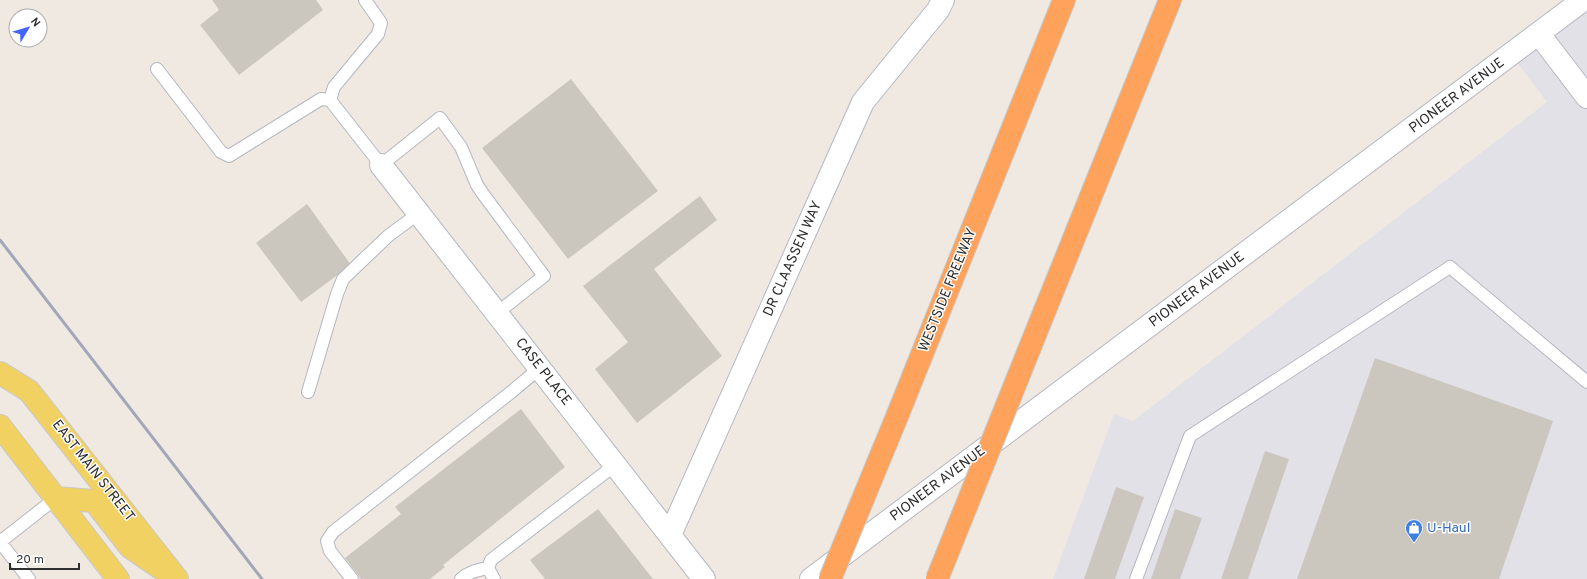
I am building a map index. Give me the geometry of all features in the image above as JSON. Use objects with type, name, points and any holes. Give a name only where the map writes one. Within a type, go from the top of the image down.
[{"type":"highway","name":"WESTSIDE FREEWAY","points":[[830,579],[898,414],[1064,0]]},
{"type":"highway","points":[[937,579],[1170,0]]},
{"type":"main road","name":"EAST MAIN STREET","points":[[0,373],[29,390],[176,579]]},
{"type":"main road","points":[[0,426],[118,579]]},
{"type":"main road","points":[[56,498],[94,501],[130,548],[176,579]]},
{"type":"street","name":"DR CLAASSEN WAY","points":[[670,535],[863,102],[938,10],[943,0]]},
{"type":"street","name":"PIONEER AVENUE","points":[[811,579],[1583,0]]},
{"type":"street","points":[[1539,34],[1587,97]]},
{"type":"street","name":"CASE PLACE","points":[[381,165],[704,579]]},
{"type":"lane","points":[[330,100],[334,87],[378,34],[381,23],[366,0]]},
{"type":"lane","points":[[157,69],[221,152],[229,156],[321,99],[330,100],[381,165],[440,118],[461,147],[477,185],[544,276],[497,313]]},
{"type":"lane","points":[[308,392],[337,294],[343,279],[388,236],[419,213]]},
{"type":"lane","points":[[1136,579],[1190,436],[1450,267],[1587,382]]},
{"type":"lane","points":[[352,579],[330,551],[326,541],[333,532],[540,368]]},
{"type":"lane","points":[[460,579],[476,570],[491,574],[491,560],[615,465]]},
{"type":"lane","points":[[29,579],[0,542],[56,498]]},
{"type":"shaded area","points":[[1587,0],[1587,579],[1053,579],[1114,414],[1133,421],[1547,102],[1513,57]]},
{"type":"building","points":[[212,0],[316,0],[323,10],[239,75],[200,25],[219,10]]},
{"type":"building","points":[[571,79],[658,191],[568,259],[482,148]]},
{"type":"building","points":[[700,196],[717,220],[654,269],[722,356],[637,423],[595,369],[628,342],[583,286]]},
{"type":"building","points":[[307,204],[351,265],[301,302],[256,243]]},
{"type":"building","points":[[1375,358],[1553,421],[1499,579],[1297,579]]},
{"type":"building","points":[[521,409],[565,467],[443,565],[445,567],[430,579],[361,579],[345,558],[401,514],[395,507]]},
{"type":"building","points":[[1265,451],[1289,459],[1248,579],[1221,579]]},
{"type":"building","points":[[1116,487],[1144,497],[1115,579],[1084,579]]},
{"type":"building","points":[[598,509],[653,579],[545,579],[530,560]]},
{"type":"building","points":[[1175,509],[1202,518],[1180,579],[1151,579]]},
{"type":"railway","points":[[0,240],[262,579]]},
{"type":"place","name":"U-Haul","points":[[1414,543]]}]
